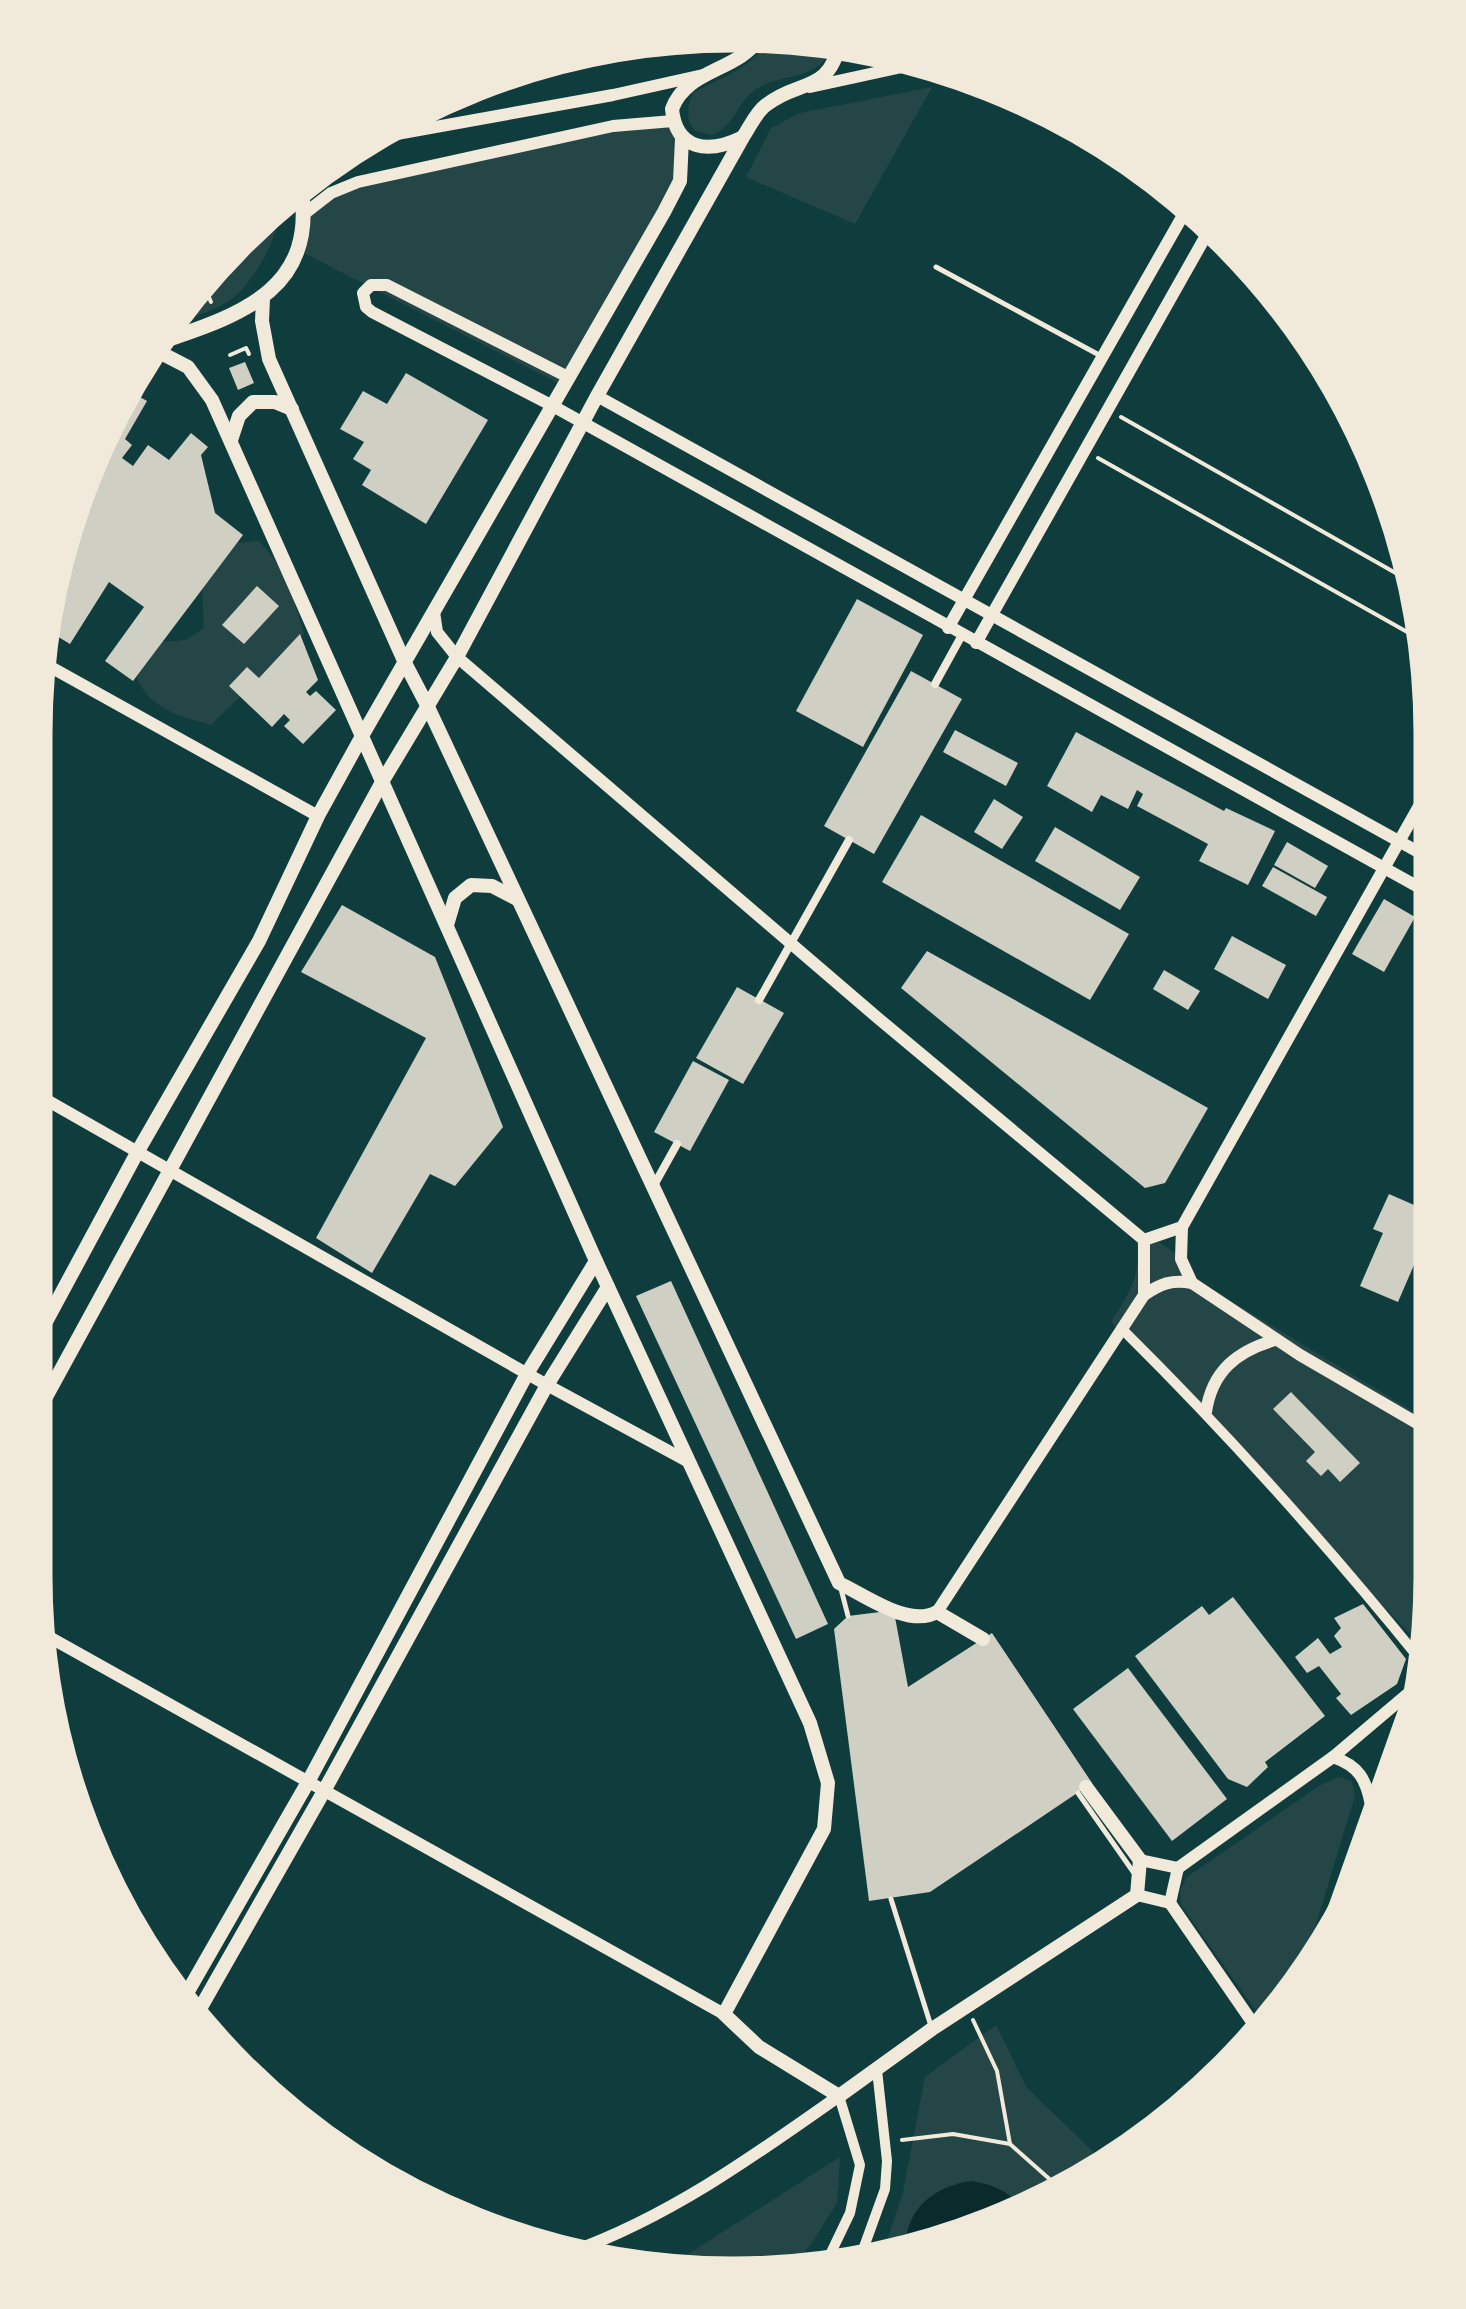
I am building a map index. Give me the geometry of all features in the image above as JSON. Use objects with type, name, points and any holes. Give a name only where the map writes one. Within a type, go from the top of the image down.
[{"type":"main road","points":[[50,1314],[138,1151],[260,942],[318,816],[362,736],[680,180],[682,139],[672,109],[686,85],[747,50]]},
{"type":"main road","points":[[50,1390],[382,782],[457,657],[597,396],[743,137],[763,106],[820,79],[837,58]]},
{"type":"main road","points":[[682,139],[702,146],[726,145],[743,137]]},
{"type":"main road","points":[[178,336],[263,300],[298,250],[303,203]]},
{"type":"main road","points":[[263,300],[262,321],[269,359],[405,663],[839,1583],[911,1617],[926,1618],[937,1612],[983,1639]]},
{"type":"main road","points":[[164,355],[188,367],[208,391],[231,440],[596,1262],[823,1758],[828,1783],[824,1829],[724,2014],[759,2047],[839,2096],[966,2006],[1137,1895],[1140,1860],[1082,1790]]},
{"type":"main road","points":[[231,440],[239,416],[253,402],[275,402],[292,408]]},
{"type":"main road","points":[[446,926],[454,898],[472,884],[492,886],[518,899]]},
{"type":"main road","points":[[189,1989],[308,1782],[528,1372],[596,1262]]},
{"type":"main road","points":[[202,2005],[547,1386],[608,1287]]},
{"type":"street","points":[[798,90],[893,69]]},
{"type":"street","points":[[411,131],[614,95],[715,72]]},
{"type":"street","points":[[304,214],[331,193],[358,182],[612,126],[673,121]]},
{"type":"street","points":[[948,628],[1182,218]]},
{"type":"street","points":[[976,643],[1204,239]]},
{"type":"street","points":[[568,378],[387,285],[371,285],[363,293],[372,312],[551,405],[1416,885]]},
{"type":"street","points":[[597,396],[1416,851]]},
{"type":"street","points":[[434,612],[437,632],[457,657],[1144,1240],[1144,1295]]},
{"type":"street","points":[[935,684],[962,635]]},
{"type":"street","points":[[53,668],[318,816]]},
{"type":"street","points":[[1192,1283],[1181,1260],[1182,1227],[1416,811]]},
{"type":"street","points":[[759,1000],[849,840]]},
{"type":"street","points":[[50,1102],[547,1386],[688,1461]]},
{"type":"street","points":[[653,1187],[677,1144]]},
{"type":"street","points":[[1144,1240],[1182,1227]]},
{"type":"street","points":[[937,1612],[1144,1295],[1166,1282],[1192,1283],[1275,1340],[1416,1422]]},
{"type":"street","points":[[1123,1330],[1206,1412],[1314,1532],[1412,1650]]},
{"type":"street","points":[[1206,1412],[1216,1378],[1232,1360],[1254,1346],[1275,1340]]},
{"type":"street","points":[[53,1639],[724,2014]]},
{"type":"street","points":[[1170,1903],[1178,1868],[1332,1757],[1405,1697]]},
{"type":"street","points":[[1343,1883],[1395,1744]]},
{"type":"street","points":[[1332,1757],[1360,1772],[1371,1805]]},
{"type":"street","points":[[1140,1860],[1178,1868]]},
{"type":"street","points":[[1137,1895],[1170,1903],[1251,2021]]},
{"type":"street","points":[[864,2246],[885,2189],[885,2142],[876,2070]]},
{"type":"street","points":[[592,2244],[620,2234],[736,2169],[839,2096],[860,2165],[850,2214],[832,2251]]},
{"type":"lane","points":[[936,267],[1102,356]]},
{"type":"lane","points":[[839,1583],[848,1616]]},
{"type":"lane","points":[[1082,1790],[1138,1879]]},
{"type":"lane","points":[[891,1898],[932,2029]]},
{"type":"path","points":[[208,296],[211,302]]},
{"type":"path","points":[[1108,410],[1397,574]]},
{"type":"path","points":[[1086,451],[1408,633]]},
{"type":"path","points":[[966,2006],[996,2071],[1010,2144]]},
{"type":"path","points":[[885,2142],[954,2134],[1010,2144],[1051,2180]]},
{"type":"shaded area","points":[[761,51],[825,57],[811,71],[760,87],[713,135],[695,131],[688,112],[693,93]]},
{"type":"shaded area","points":[[932,87],[855,224],[746,177],[771,128],[800,113]]},
{"type":"shaded area","points":[[672,121],[681,139],[675,187],[560,384],[292,247],[303,216],[335,186],[618,122]]},
{"type":"shaded area","points":[[277,224],[264,259],[246,285],[236,296],[191,317]]},
{"type":"shaded area","points":[[259,541],[282,573],[304,634],[211,725],[154,702],[135,671],[161,642],[186,640],[204,628],[202,583],[233,543]]},
{"type":"shaded area","points":[[1134,1225],[1178,1255],[1187,1272],[1416,1413],[1413,1637],[1111,1322],[1135,1276],[1138,1254]]},
{"type":"shaded area","points":[[1395,1742],[1380,1796],[1345,1880]]},
{"type":"shaded area","points":[[1338,1777],[1352,1781],[1355,1795],[1312,1937],[1258,2013],[1181,1905],[1180,1891],[1187,1877]]},
{"type":"shaded area","points":[[996,2025],[1027,2088],[1096,2154],[1035,2189],[994,2207],[887,2241],[903,2192],[925,2077]]},
{"type":"shaded area","points":[[840,2157],[837,2203],[801,2255],[683,2257]]},
{"type":"shaded area","points":[[972,2181],[987,2185],[1013,2199],[906,2237],[923,2203]]},
{"type":"building","points":[[245,362],[254,383],[238,390],[229,368]]},
{"type":"building","points":[[406,373],[488,420],[426,524],[362,485],[371,470],[353,459],[364,442],[340,429],[363,391],[387,404]]},
{"type":"building","points":[[139,396],[147,401],[125,439],[132,445],[122,458],[133,466],[148,445],[169,460],[191,433],[208,447],[201,455],[215,513],[243,535],[133,681],[105,661],[144,607],[109,582],[70,644],[57,636],[73,556],[102,472]]},
{"type":"building","points":[[257,586],[279,606],[244,644],[222,625]]},
{"type":"building","points":[[857,599],[923,635],[863,747],[796,711]]},
{"type":"building","points":[[300,634],[318,680],[306,692],[310,696],[316,691],[336,710],[303,744],[284,726],[290,720],[284,714],[272,727],[229,686],[247,667],[259,678]]},
{"type":"building","points":[[911,671],[962,699],[874,854],[824,826]]},
{"type":"building","points":[[955,730],[1018,763],[1006,786],[943,752]]},
{"type":"building","points":[[1076,732],[1224,811],[1226,808],[1275,831],[1248,885],[1199,861],[1208,844],[1137,806],[1143,794],[1137,790],[1128,809],[1101,795],[1092,812],[1047,786]]},
{"type":"building","points":[[994,799],[1023,817],[1002,849],[974,832]]},
{"type":"building","points":[[921,815],[1129,934],[1090,1000],[882,882]]},
{"type":"building","points":[[1055,827],[1140,877],[1120,910],[1035,861]]},
{"type":"building","points":[[1287,842],[1328,866],[1315,888],[1274,865]]},
{"type":"building","points":[[1273,867],[1327,897],[1316,916],[1262,886]]},
{"type":"building","points":[[1384,899],[1415,917],[1384,972],[1352,954]]},
{"type":"building","points":[[342,905],[435,957],[503,1127],[455,1186],[430,1174],[372,1273],[316,1238],[426,1038],[301,972]]},
{"type":"building","points":[[1232,936],[1286,965],[1268,999],[1214,969]]},
{"type":"building","points":[[927,951],[1208,1108],[1165,1183],[1145,1188],[901,988]]},
{"type":"building","points":[[1164,970],[1200,991],[1188,1010],[1153,989]]},
{"type":"building","points":[[737,987],[784,1013],[743,1084],[696,1058]]},
{"type":"building","points":[[693,1061],[729,1080],[690,1151],[654,1132]]},
{"type":"building","points":[[1389,1194],[1416,1206],[1416,1260],[1398,1302],[1360,1286],[1383,1233],[1373,1229]]},
{"type":"building","points":[[671,1281],[828,1624],[796,1639],[636,1296]]},
{"type":"building","points":[[1291,1392],[1360,1463],[1340,1482],[1328,1469],[1321,1476],[1306,1461],[1315,1452],[1273,1409]]},
{"type":"building","points":[[1233,1597],[1325,1716],[1265,1762],[1268,1767],[1247,1787],[1228,1779],[1135,1656],[1202,1606],[1209,1615]]},
{"type":"building","points":[[1363,1604],[1406,1659],[1397,1684],[1351,1715],[1336,1698],[1341,1694],[1319,1666],[1307,1673],[1295,1657],[1318,1638],[1330,1654],[1342,1647],[1334,1636],[1341,1628],[1334,1618]]},
{"type":"building","points":[[880,1612],[895,1617],[908,1687],[992,1633],[1092,1783],[930,1892],[869,1901],[834,1629],[848,1616]]},
{"type":"building","points":[[1128,1668],[1227,1799],[1172,1841],[1073,1709]]}]
